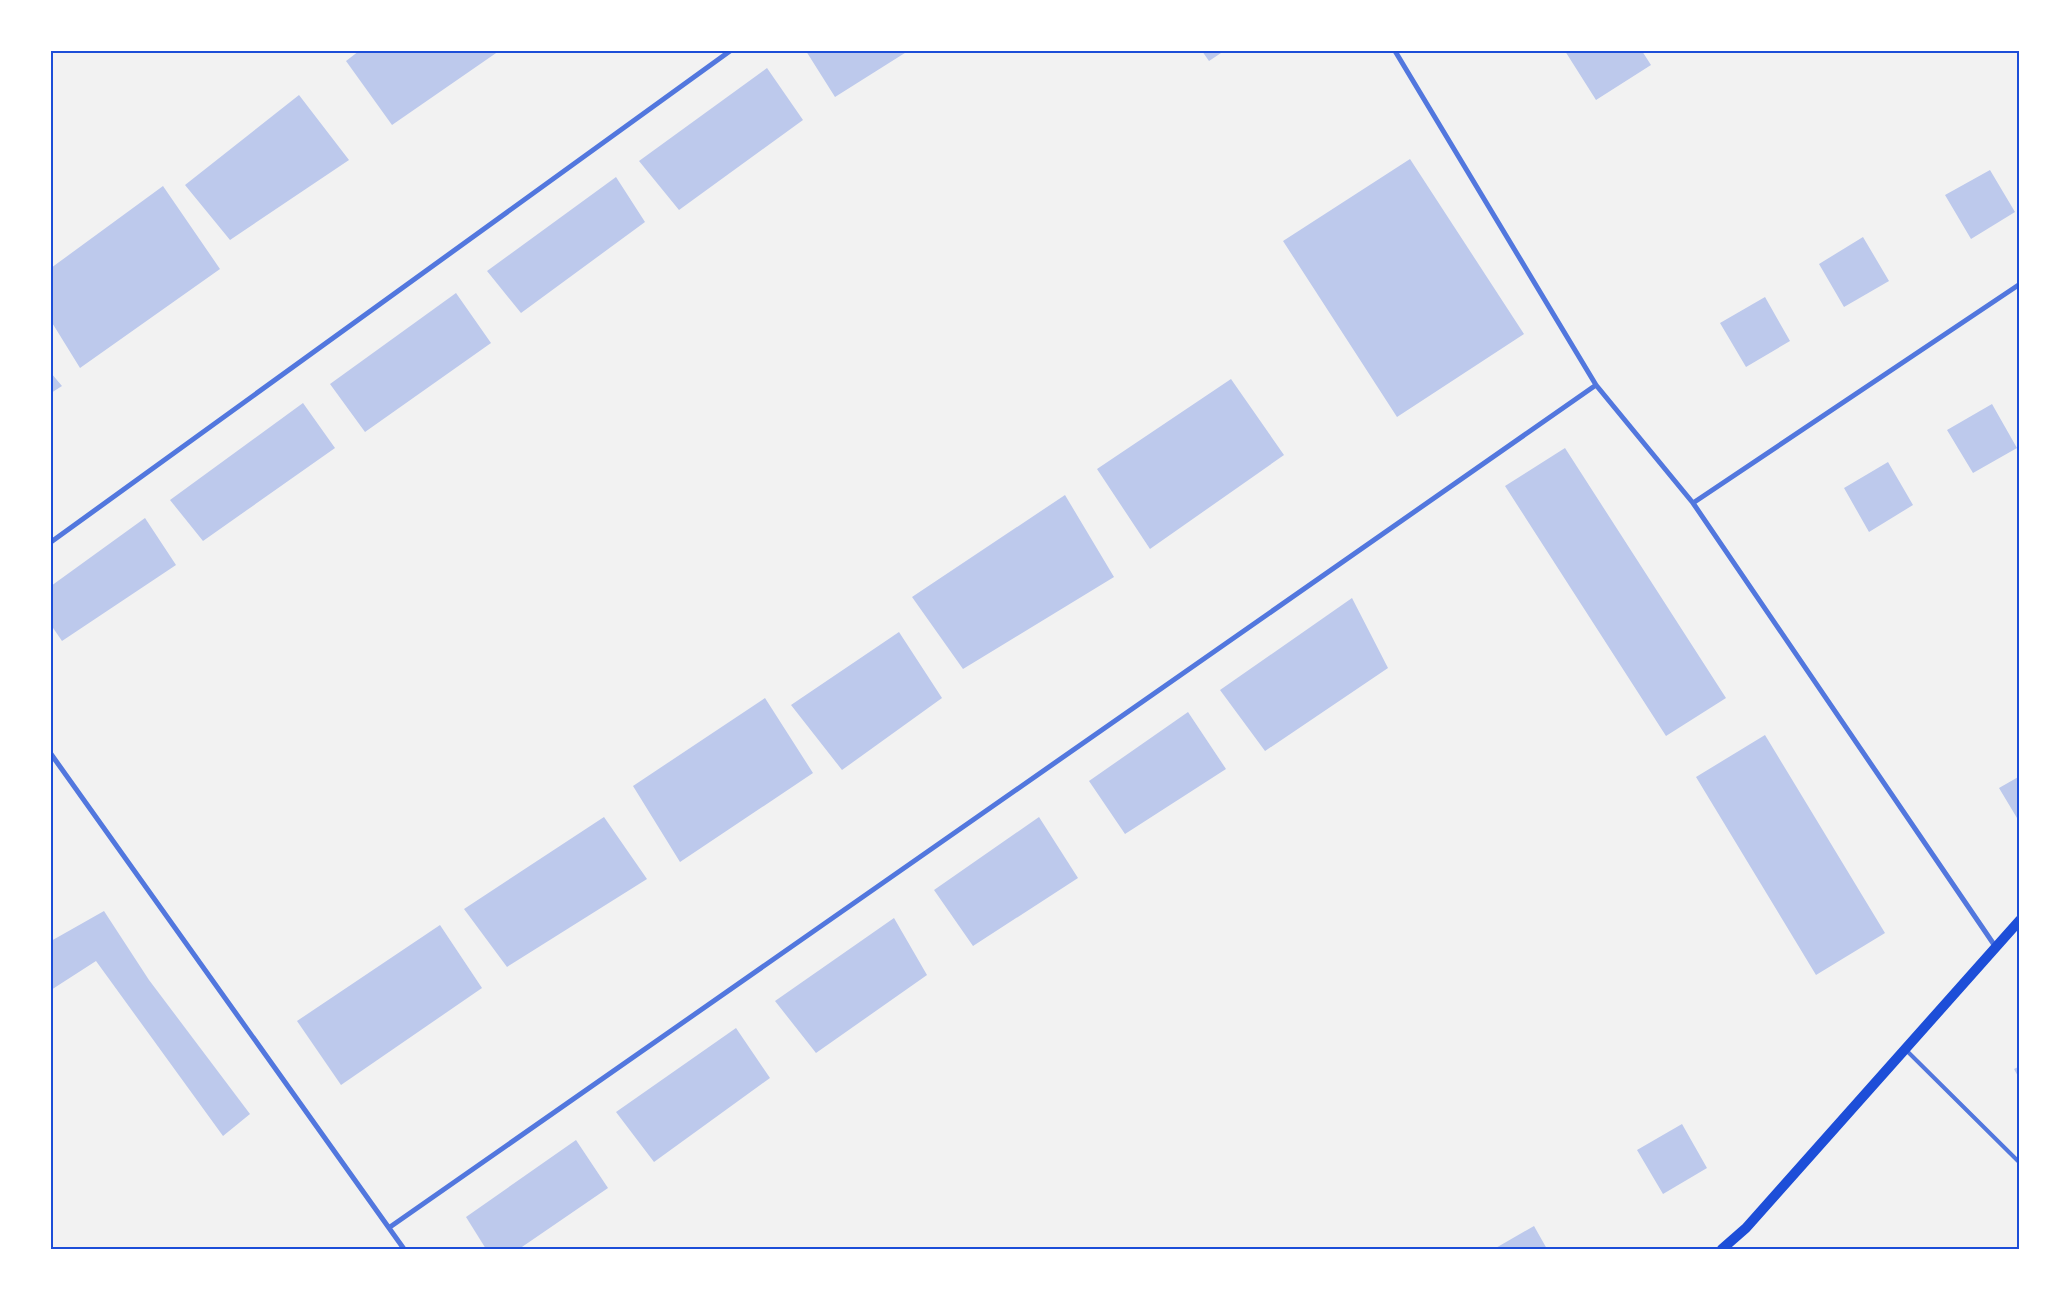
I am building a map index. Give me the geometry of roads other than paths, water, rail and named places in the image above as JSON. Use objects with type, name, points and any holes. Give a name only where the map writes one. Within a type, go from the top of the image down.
[{"type":"main road","points":[[1722,1249],[1746,1228],[2020,920]]},
{"type":"street","points":[[51,542],[730,51]]},
{"type":"street","points":[[1395,51],[1596,385],[1693,503],[1995,946]]},
{"type":"street","points":[[1693,503],[2020,284]]},
{"type":"street","points":[[390,1227],[1596,385]]},
{"type":"street","points":[[51,754],[404,1249]]},
{"type":"lane","points":[[1905,1049],[2020,1163]]}]
